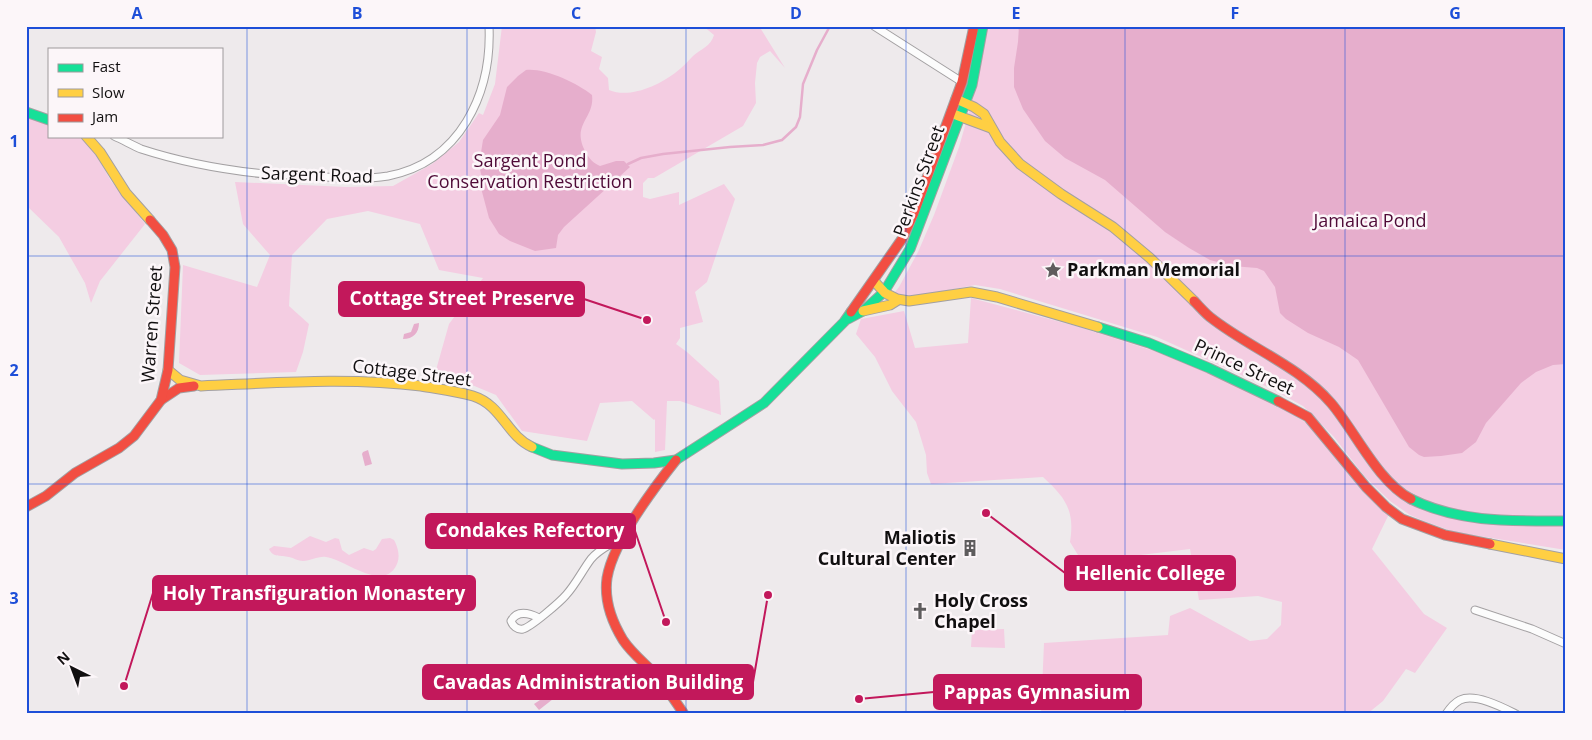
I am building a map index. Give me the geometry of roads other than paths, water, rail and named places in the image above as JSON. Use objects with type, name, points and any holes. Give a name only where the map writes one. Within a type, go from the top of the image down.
[{"type":"main road","name":"Perkins Street","points":[[961,100],[962,82],[974,26]]},
{"type":"main road","name":"Perkins Street","points":[[802,364],[844,322],[874,281],[908,228],[961,100],[974,76],[983,26]]},
{"type":"main road","points":[[961,100],[984,114],[1005,148],[1025,168],[1061,194],[1113,227],[1150,258],[1210,317],[1249,344],[1309,381],[1332,403],[1386,478],[1404,494],[1429,508],[1457,516],[1498,521],[1565,522]]},
{"type":"main road","points":[[26,112],[48,120]]},
{"type":"main road","name":"Perkins Street","points":[[844,322],[863,311],[884,292],[913,244],[955,114]]},
{"type":"main road","points":[[955,114],[991,128]]},
{"type":"main road","name":"Warren Street","points":[[26,507],[46,496],[75,473],[124,445],[144,425],[161,400],[168,370],[175,267],[172,253],[167,241],[126,193],[92,138]]},
{"type":"main road","points":[[874,281],[884,292],[898,300]]},
{"type":"main road","name":"Prince Street","points":[[898,300],[909,301],[971,292],[1150,343],[1263,392],[1308,417],[1318,426],[1366,487],[1386,507],[1402,519],[1445,535],[1566,559]]},
{"type":"main road","points":[[863,311],[890,305],[898,300]]},
{"type":"main road","name":"Cottage Street","points":[[161,400],[179,388],[312,380],[356,380],[441,389],[473,396],[487,402],[523,442],[552,456],[622,464],[654,464],[676,460],[694,447],[723,431],[764,403],[802,364]]},
{"type":"main road","name":"Cottage Street","points":[[168,370],[180,380],[201,386]]},
{"type":"main road","points":[[676,460],[642,506],[618,546],[610,565],[607,598],[612,616],[623,640],[659,680],[684,714]]},
{"type":"street","points":[[874,26],[962,82]]},
{"type":"street","name":"Sargent Road","points":[[118,138],[139,148],[165,156],[237,171],[356,179],[403,172],[426,161],[445,147],[463,128],[471,116],[484,82],[488,58],[489,27]]},
{"type":"street","points":[[538,618],[565,596],[595,555],[612,544],[618,546]]},
{"type":"street","points":[[1475,610],[1532,629],[1566,644]]},
{"type":"street","points":[[1446,714],[1454,704],[1462,699],[1472,698],[1493,703],[1516,714]]},
{"type":"waterway","points":[[628,164],[641,158],[663,154],[763,145],[782,140],[796,127],[800,117],[803,84],[817,50],[830,26]]},
{"type":"waterway","points":[[1011,26],[1019,28]]},
{"type":"place","name":"Parkman Memorial","points":[[1053,270]]},
{"type":"place","name":"Cottage Street Preserve","points":[[647,320]]},
{"type":"place","name":"Hellenic College","points":[[986,513]]},
{"type":"place","name":"Maliotis Cultural Center","points":[[970,548]]},
{"type":"place","name":"Cavadas Administration Building","points":[[768,595]]},
{"type":"place","name":"Holy Cross Chapel","points":[[920,611]]},
{"type":"place","name":"Condakes Refectory","points":[[666,622]]},
{"type":"place","name":"Holy Transfiguration Monastery","points":[[124,686]]},
{"type":"place","name":"Pappas Gymnasium","points":[[859,699]]},
{"type":"park label","name":"Sargent Pond Conservation Restriction","points":[[530,171]]},
{"type":"park label","name":"Jamaica Pond","points":[[1370,221]]}]
